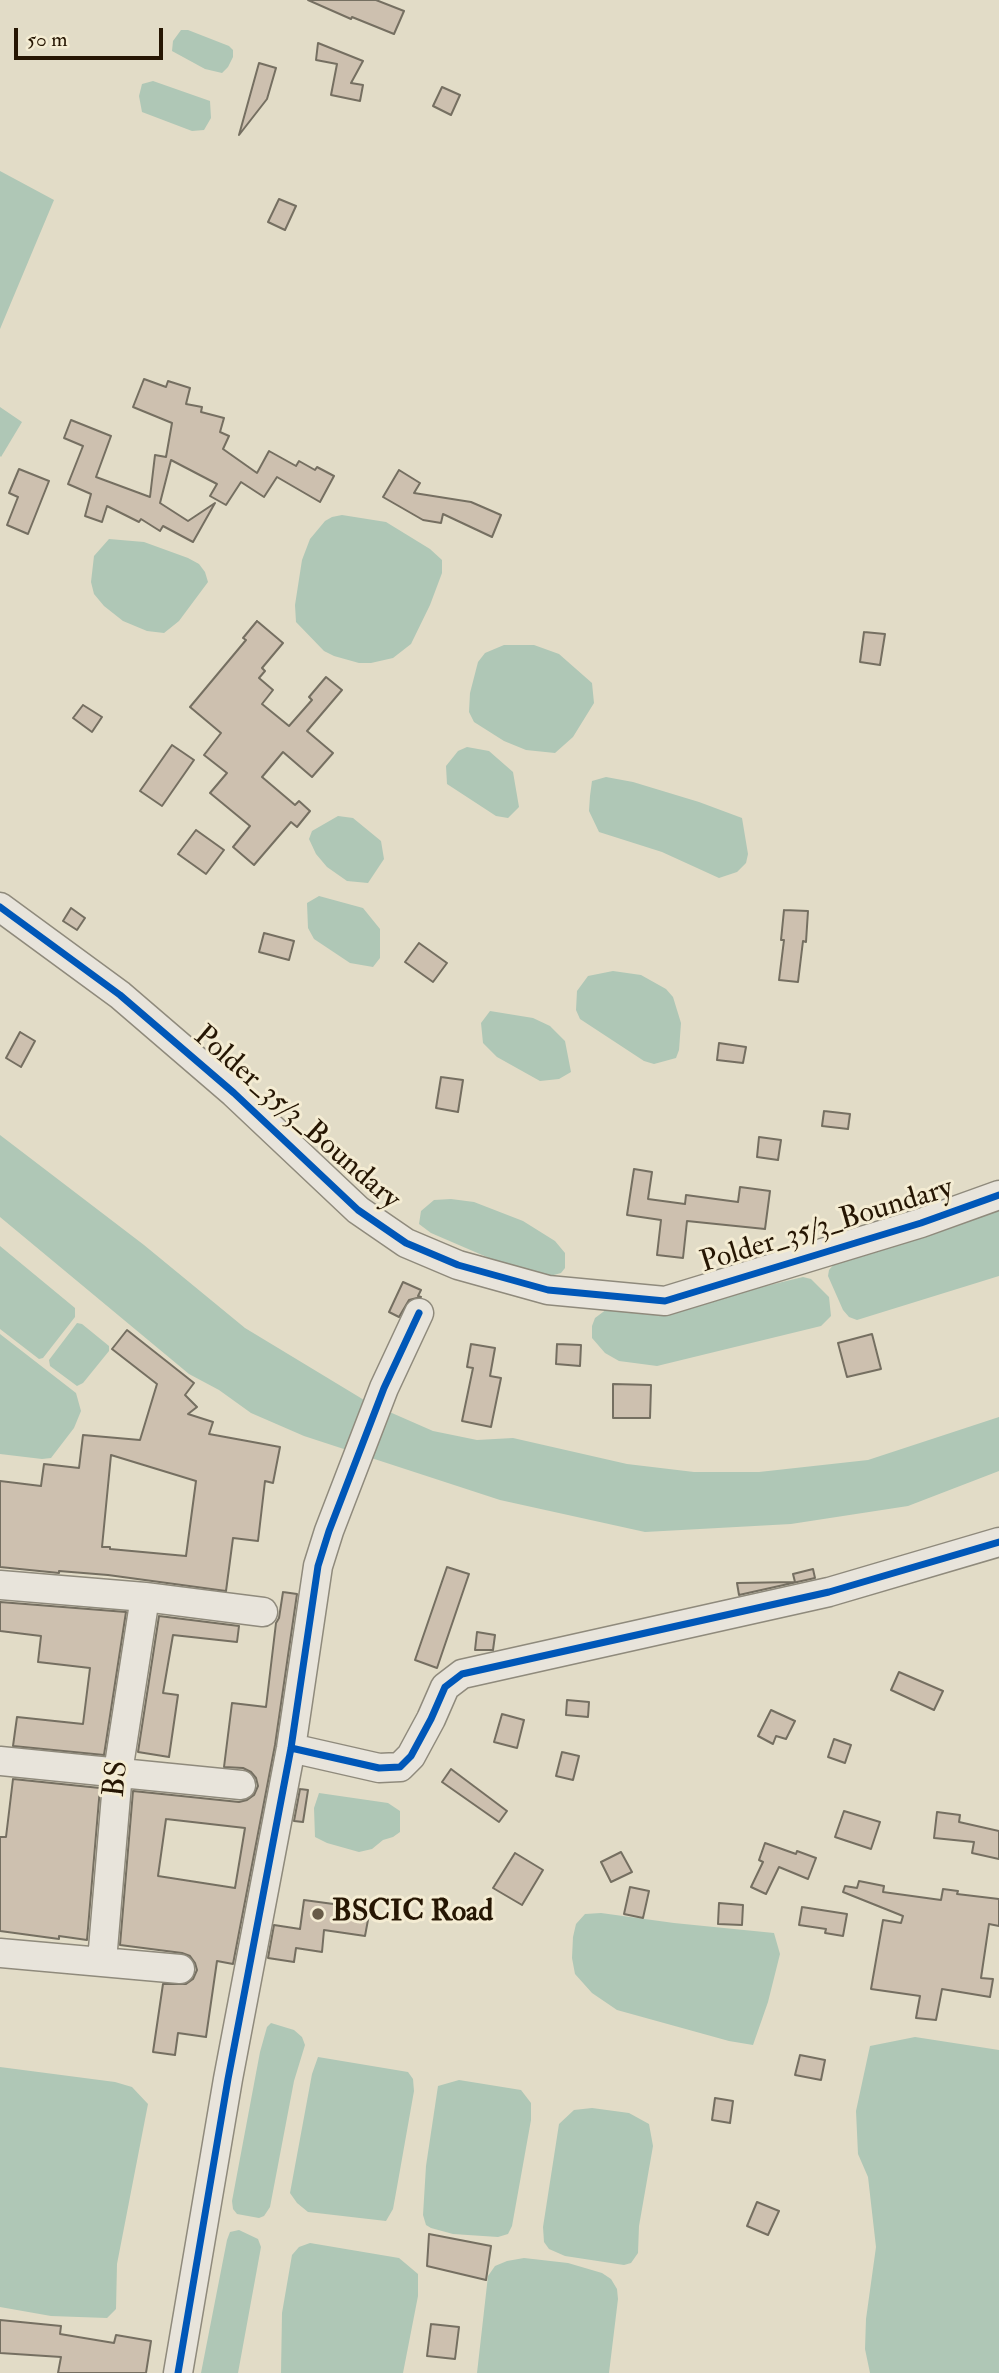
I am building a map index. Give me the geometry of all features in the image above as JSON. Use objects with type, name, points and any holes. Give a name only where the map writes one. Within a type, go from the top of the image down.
[{"type":"street","name":"Polder_35/3_Boundary","points":[[0,907],[120,995],[234,1093],[358,1210],[406,1243],[458,1265],[548,1290],[665,1301],[921,1223],[999,1195]]},
{"type":"street","points":[[178,2373],[228,2079],[291,1748],[318,1566],[384,1388],[419,1313]]},
{"type":"street","points":[[291,1748],[379,1768],[400,1767],[411,1756],[445,1687],[462,1674],[829,1592],[999,1542]]},
{"type":"street","points":[[0,1585],[145,1597],[263,1612]]},
{"type":"street","name":"BS","points":[[102,1961],[118,1772],[145,1597]]},
{"type":"street","points":[[0,1761],[241,1785]]},
{"type":"street","points":[[0,1952],[180,1969]]},
{"type":"shaded area","points":[[181,30],[188,30],[229,46],[233,50],[233,57],[228,67],[222,73],[205,69],[172,51],[173,41]]},
{"type":"shaded area","points":[[153,81],[210,101],[211,118],[204,130],[192,131],[142,112],[139,96],[142,84]]},
{"type":"shaded area","points":[[0,171],[54,200],[0,329]]},
{"type":"shaded area","points":[[0,407],[22,422],[1,457],[0,456]]},
{"type":"shaded area","points":[[342,515],[386,522],[430,549],[442,560],[442,573],[411,644],[393,658],[359,663],[334,656],[324,651],[296,622],[295,605],[302,560],[310,539],[325,521]]},
{"type":"shaded area","points":[[109,539],[144,542],[188,558],[199,564],[205,572],[208,582],[179,621],[164,633],[147,631],[123,621],[94,594],[91,582],[94,556]]},
{"type":"shaded area","points":[[504,645],[534,645],[559,654],[592,683],[594,703],[573,737],[555,753],[526,750],[504,741],[474,722],[469,712],[470,693],[478,662],[485,653]]},
{"type":"shaded area","points":[[467,747],[489,751],[513,772],[519,807],[508,818],[496,816],[447,784],[446,766],[458,751]]},
{"type":"shaded area","points":[[606,777],[633,782],[742,818],[748,854],[746,863],[737,872],[719,878],[662,852],[599,832],[589,811],[590,796],[592,781]]},
{"type":"shaded area","points":[[338,816],[353,818],[381,841],[384,859],[368,883],[347,881],[327,867],[316,854],[309,839],[312,831]]},
{"type":"shaded area","points":[[319,896],[363,908],[380,929],[380,958],[373,967],[350,963],[314,939],[308,928],[307,903]]},
{"type":"shaded area","points":[[613,971],[641,975],[666,989],[673,997],[681,1023],[676,1058],[654,1064],[644,1061],[580,1019],[576,1010],[577,991],[588,976]]},
{"type":"shaded area","points":[[490,1011],[533,1018],[550,1026],[565,1041],[571,1072],[559,1079],[540,1081],[497,1057],[483,1043],[481,1023]]},
{"type":"shaded area","points":[[0,1135],[144,1245],[245,1328],[369,1403],[433,1431],[477,1440],[513,1438],[627,1464],[694,1472],[759,1472],[868,1460],[999,1417],[999,1471],[908,1506],[791,1524],[645,1532],[500,1500],[304,1436],[251,1413],[219,1390],[189,1374],[0,1217]]},
{"type":"shaded area","points":[[434,1200],[474,1202],[523,1221],[555,1241],[565,1253],[565,1268],[561,1273],[547,1277],[533,1273],[496,1261],[431,1233],[419,1224],[421,1211]]},
{"type":"shaded area","points":[[999,1210],[999,1276],[857,1320],[849,1317],[843,1310],[828,1276],[835,1263]]},
{"type":"shaded area","points":[[0,1246],[75,1308],[75,1317],[43,1358],[39,1359],[0,1329]]},
{"type":"shaded area","points":[[803,1277],[811,1279],[829,1297],[831,1316],[821,1326],[657,1366],[619,1361],[605,1353],[592,1338],[595,1318],[607,1309],[642,1313],[683,1306]]},
{"type":"shaded area","points":[[77,1323],[82,1324],[109,1346],[109,1351],[83,1383],[77,1386],[50,1366],[49,1360]]},
{"type":"shaded area","points":[[0,1334],[76,1393],[81,1411],[74,1428],[51,1458],[0,1454]]},
{"type":"shaded area","points":[[319,1793],[388,1803],[400,1811],[400,1832],[372,1849],[359,1852],[327,1843],[315,1837],[314,1808]]},
{"type":"shaded area","points":[[601,1913],[774,1933],[780,1954],[768,2002],[753,2045],[729,2041],[617,2010],[592,1993],[575,1974],[572,1958],[573,1937],[576,1924],[585,1914]]},
{"type":"shaded area","points":[[271,2023],[294,2030],[302,2037],[305,2045],[294,2081],[270,2207],[264,2216],[259,2218],[237,2214],[232,2201],[260,2052],[267,2027]]},
{"type":"shaded area","points":[[915,2037],[999,2050],[999,2373],[870,2373],[865,2349],[866,2319],[876,2247],[868,2177],[858,2154],[856,2111],[870,2046]]},
{"type":"shaded area","points":[[318,2057],[408,2072],[413,2079],[414,2091],[393,2209],[386,2221],[308,2212],[290,2193],[312,2074]]},
{"type":"shaded area","points":[[0,2067],[115,2082],[132,2087],[148,2104],[117,2264],[116,2309],[107,2318],[51,2316],[0,2307]]},
{"type":"shaded area","points":[[459,2080],[521,2090],[531,2103],[531,2120],[512,2226],[508,2234],[498,2237],[453,2234],[431,2228],[426,2225],[423,2215],[426,2166],[438,2086]]},
{"type":"shaded area","points":[[592,2108],[629,2113],[649,2124],[653,2146],[639,2226],[638,2253],[631,2263],[624,2265],[565,2256],[549,2249],[544,2242],[543,2227],[559,2124],[574,2110]]},
{"type":"shaded area","points":[[239,2230],[258,2239],[261,2247],[238,2373],[201,2373],[227,2240],[230,2232]]},
{"type":"shaded area","points":[[310,2243],[399,2258],[418,2274],[418,2296],[403,2373],[281,2373],[282,2313],[292,2255],[299,2247]]},
{"type":"shaded area","points":[[524,2258],[568,2263],[602,2273],[611,2279],[617,2289],[618,2299],[609,2373],[477,2373],[488,2276],[495,2266]]},
{"type":"building","points":[[308,0],[376,0],[404,11],[394,34]]},
{"type":"building","points":[[318,43],[363,61],[351,83],[363,85],[360,101],[331,95],[337,64],[316,60]]},
{"type":"building","points":[[259,63],[276,68],[267,99],[239,135]]},
{"type":"building","points":[[442,87],[460,95],[451,115],[433,106]]},
{"type":"building","points":[[279,199],[296,206],[285,230],[268,222]]},
{"type":"building","points":[[144,379],[166,387],[168,381],[190,388],[186,404],[202,407],[201,412],[224,418],[220,432],[229,436],[223,449],[257,473],[269,451],[296,466],[299,461],[334,476],[320,502],[277,477],[264,497],[241,482],[226,505],[210,496],[217,484],[171,460],[160,503],[188,521],[215,503],[193,542],[163,526],[160,531],[141,519],[139,522],[107,506],[102,522],[85,516],[91,494],[68,484],[83,446],[64,438],[71,420],[111,436],[96,477],[150,497],[155,455],[166,457],[172,423],[133,407]]},
{"type":"building","points":[[19,469],[49,481],[28,534],[7,525],[18,497],[9,493]]},
{"type":"building","points":[[399,470],[420,483],[414,493],[471,502],[501,515],[492,537],[443,514],[441,523],[423,520],[383,497]]},
{"type":"building","points":[[257,621],[283,643],[262,668],[265,671],[259,678],[273,690],[262,704],[289,726],[312,700],[309,697],[326,677],[342,690],[307,731],[333,753],[312,777],[283,752],[262,777],[295,805],[299,801],[310,811],[297,827],[291,822],[254,865],[233,847],[250,826],[210,793],[227,773],[204,755],[221,733],[190,707],[246,640],[243,638]]},
{"type":"building","points":[[864,632],[885,634],[880,665],[860,662]]},
{"type":"building","points":[[83,705],[102,717],[92,732],[73,718]]},
{"type":"building","points":[[172,745],[194,760],[162,806],[140,791]]},
{"type":"building","points":[[196,830],[224,850],[206,874],[178,854]]},
{"type":"building","points":[[71,908],[85,918],[77,930],[63,921]]},
{"type":"building","points":[[784,910],[808,911],[806,942],[803,941],[798,982],[779,980],[784,940],[781,940]]},
{"type":"building","points":[[264,933],[294,941],[289,960],[259,952]]},
{"type":"building","points":[[419,943],[447,963],[433,982],[405,962]]},
{"type":"building","points":[[20,1032],[35,1041],[21,1067],[6,1058]]},
{"type":"building","points":[[719,1043],[746,1047],[743,1063],[717,1060]]},
{"type":"building","points":[[441,1077],[463,1080],[458,1112],[436,1108]]},
{"type":"building","points":[[824,1111],[850,1114],[848,1129],[822,1126]]},
{"type":"building","points":[[759,1137],[781,1140],[778,1160],[757,1157]]},
{"type":"building","points":[[634,1169],[652,1172],[648,1199],[685,1204],[686,1195],[738,1202],[740,1187],[770,1191],[765,1229],[687,1221],[683,1258],[657,1255],[661,1220],[627,1215]]},
{"type":"building","points":[[403,1282],[421,1290],[418,1296],[421,1297],[409,1300],[399,1317],[389,1312]]},
{"type":"building","points":[[127,1330],[194,1383],[185,1395],[197,1407],[188,1414],[213,1422],[209,1434],[280,1447],[273,1483],[265,1481],[258,1541],[233,1538],[226,1591],[108,1575],[0,1567],[0,1481],[41,1486],[44,1464],[79,1468],[83,1435],[140,1440],[157,1384],[112,1349]],"holes":[[[111,1455],[196,1481],[186,1556],[102,1547]]]},
{"type":"building","points":[[872,1334],[881,1369],[847,1377],[838,1343]]},
{"type":"building","points":[[471,1344],[495,1348],[490,1376],[501,1378],[491,1427],[462,1421],[473,1368],[467,1367]]},
{"type":"building","points":[[557,1344],[581,1345],[580,1366],[556,1364]]},
{"type":"building","points":[[613,1384],[651,1385],[650,1418],[613,1418]]},
{"type":"building","points":[[447,1567],[469,1574],[437,1668],[415,1660]]},
{"type":"building","points":[[813,1569],[815,1578],[739,1595],[737,1583],[795,1582],[793,1574]]},
{"type":"building","points":[[283,1592],[297,1594],[275,1745],[233,1964],[217,1961],[206,2037],[178,2033],[175,2055],[153,2052],[163,1984],[186,1984],[193,1979],[197,1970],[190,1956],[182,1953],[120,1945],[133,1791],[239,1802],[254,1795],[258,1786],[251,1772],[243,1768],[224,1767],[232,1703],[266,1707],[276,1623]],"holes":[[[166,1819],[245,1828],[235,1888],[158,1876]]]},
{"type":"building","points":[[0,1602],[126,1612],[104,1755],[13,1746],[17,1717],[83,1724],[90,1668],[38,1662],[41,1636],[0,1631]]},
{"type":"building","points":[[159,1616],[239,1626],[237,1642],[173,1635],[163,1693],[178,1695],[169,1757],[138,1752]]},
{"type":"building","points":[[477,1632],[495,1635],[493,1650],[475,1650]]},
{"type":"building","points":[[899,1672],[943,1691],[934,1710],[891,1690]]},
{"type":"building","points":[[567,1700],[589,1702],[588,1717],[566,1715]]},
{"type":"building","points":[[771,1710],[795,1721],[786,1739],[776,1736],[773,1744],[758,1736]]},
{"type":"building","points":[[502,1714],[524,1720],[517,1748],[494,1742]]},
{"type":"building","points":[[834,1739],[851,1745],[845,1763],[828,1757]]},
{"type":"building","points":[[562,1752],[579,1756],[573,1780],[556,1776]]},
{"type":"building","points":[[451,1769],[507,1811],[499,1822],[442,1782]]},
{"type":"building","points":[[13,1779],[100,1788],[87,1940],[0,1931],[0,1837],[6,1837]]},
{"type":"building","points":[[300,1789],[308,1790],[303,1822],[294,1821]]},
{"type":"building","points":[[844,1811],[880,1822],[871,1849],[835,1837]]},
{"type":"building","points":[[937,1812],[960,1815],[959,1822],[999,1831],[999,1859],[972,1853],[974,1842],[934,1838]]},
{"type":"building","points":[[765,1843],[816,1858],[808,1879],[779,1867],[766,1894],[751,1887],[763,1862],[759,1860]]},
{"type":"building","points":[[621,1852],[632,1872],[611,1882],[601,1862]]},
{"type":"building","points":[[515,1853],[543,1870],[522,1905],[493,1888]]},
{"type":"building","points":[[859,1881],[884,1886],[883,1892],[941,1900],[943,1889],[958,1891],[957,1894],[999,1899],[999,1926],[989,1924],[981,1978],[993,1979],[990,1997],[942,1989],[936,2020],[916,2018],[920,1996],[871,1989],[883,1920],[901,1923],[903,1916],[843,1892],[845,1886],[857,1888]]},
{"type":"building","points":[[630,1887],[649,1891],[643,1918],[624,1914]]},
{"type":"building","points":[[304,1900],[370,1909],[365,1936],[324,1930],[322,1952],[296,1948],[294,1962],[268,1958],[274,1925],[300,1929]]},
{"type":"building","points":[[719,1903],[743,1905],[742,1925],[718,1924]]},
{"type":"building","points":[[802,1907],[847,1914],[843,1936],[825,1933],[826,1929],[799,1925]]},
{"type":"building","points":[[800,2055],[825,2060],[821,2080],[795,2075]]},
{"type":"building","points":[[715,2098],[733,2101],[730,2123],[712,2120]]},
{"type":"building","points":[[757,2202],[779,2211],[768,2235],[747,2226]]},
{"type":"building","points":[[429,2234],[491,2246],[486,2280],[427,2266]]},
{"type":"building","points":[[0,2320],[61,2326],[60,2334],[114,2343],[116,2335],[151,2341],[146,2373],[58,2373],[61,2357],[0,2353]]},
{"type":"building","points":[[431,2324],[459,2327],[455,2359],[427,2356]]},
{"type":"cycle path","points":[[0,907],[120,995],[234,1093],[358,1210],[406,1243],[458,1265],[548,1290],[665,1301],[921,1223],[999,1195]]},
{"type":"cycle path","points":[[178,2373],[228,2079],[291,1748],[318,1566],[384,1388],[419,1313]]},
{"type":"cycle path","points":[[291,1748],[379,1768],[400,1767],[411,1756],[445,1687],[462,1674],[829,1592],[999,1542]]},
{"type":"place","name":"BSCIC Road","points":[[318,1914]]}]
